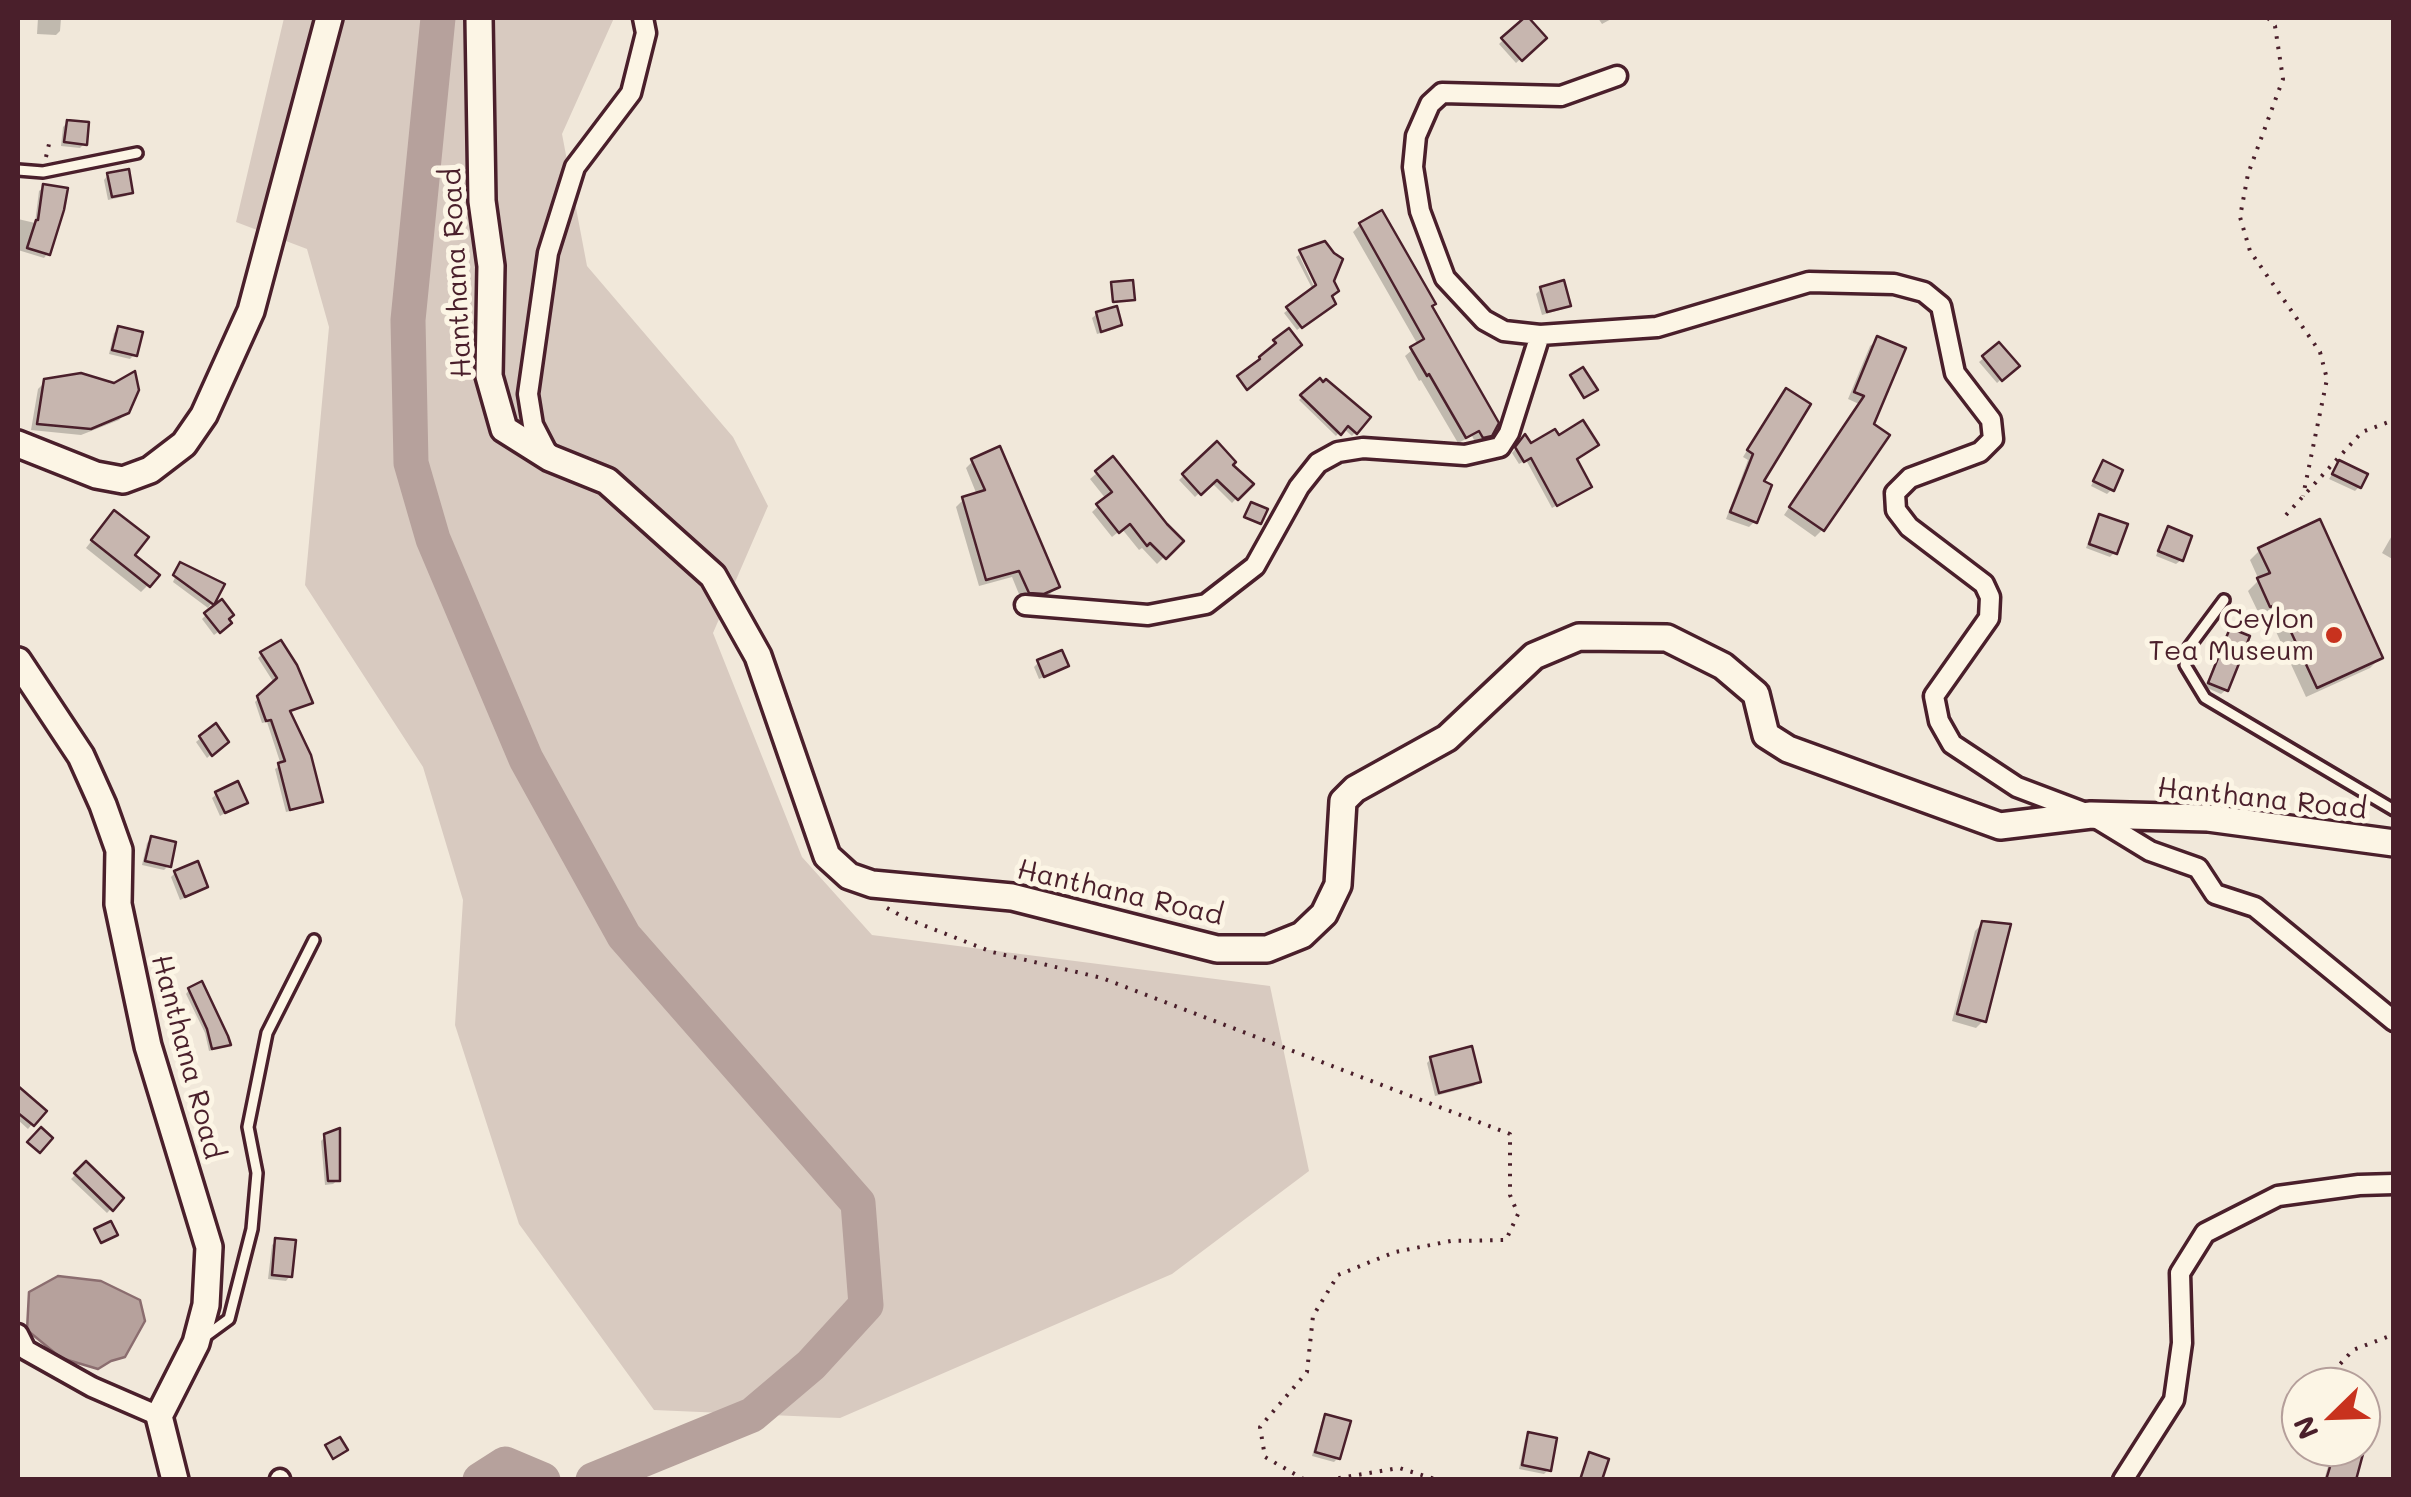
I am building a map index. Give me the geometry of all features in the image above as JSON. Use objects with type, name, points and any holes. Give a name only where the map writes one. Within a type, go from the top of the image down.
[{"type":"street","points":[[18,444],[96,475],[123,480],[150,470],[184,444],[204,416],[251,310],[329,18]]},
{"type":"street","name":"Hanthana Road","points":[[479,18],[482,201],[491,266],[488,376],[504,429],[550,458],[608,482],[713,576],[758,656],[827,856],[850,876],[872,884],[1012,897],[1217,949],[1268,949],[1302,935],[1324,914],[1338,885],[1343,801],[1355,789],[1447,738],[1534,656],[1579,636],[1667,638],[1723,666],[1756,694],[1766,735],[1788,749],[2000,826],[2091,815],[2208,818],[2394,842]]},
{"type":"street","points":[[550,458],[533,425],[528,394],[548,253],[575,167],[631,93],[646,33],[643,18]]},
{"type":"street","points":[[1617,76],[1561,96],[1442,93],[1430,104],[1416,136],[1413,168],[1420,212],[1446,278],[1484,320],[1504,332],[1540,335],[1658,327],[1810,282],[1894,284],[1924,292],[1941,306],[1955,373],[1991,420],[1993,438],[1980,452],[1910,478],[1894,493],[1896,510],[1910,527],[1984,584],[1990,596],[1988,618],[1934,696],[1938,721],[1952,744],[2018,787],[2091,815],[2150,851],[2198,868],[2215,894],[2255,907],[2394,1020]]},
{"type":"street","points":[[1025,605],[1148,614],[1206,604],[1255,566],[1298,486],[1318,463],[1338,452],[1363,448],[1465,455],[1500,446],[1509,433],[1540,335]]},
{"type":"street","name":"Hanthana Road","points":[[18,661],[81,756],[119,850],[118,904],[148,1046],[209,1247],[206,1306],[196,1343],[158,1416]]},
{"type":"street","points":[[2123,1480],[2174,1400],[2182,1342],[2180,1273],[2205,1233],[2278,1196],[2394,1184]]},
{"type":"street","points":[[18,1334],[26,1350],[92,1387],[158,1416],[174,1480]]},
{"type":"lane","points":[[18,170],[44,172],[137,153]]},
{"type":"lane","points":[[2224,600],[2190,647],[2185,665],[2205,698],[2394,810]]},
{"type":"lane","points":[[196,1343],[229,1319],[252,1229],[257,1173],[248,1127],[267,1033],[314,940]]},
{"type":"path","points":[[2268,18],[2274,26],[2283,79],[2248,174],[2240,217],[2250,251],[2320,352],[2327,379],[2303,496]]},
{"type":"path","points":[[2286,515],[2362,432],[2394,420]]},
{"type":"path","points":[[872,884],[874,901],[922,925],[992,952],[1102,978],[1510,1134],[1510,1195],[1518,1214],[1506,1240],[1452,1241],[1396,1252],[1338,1275],[1313,1316],[1307,1372],[1260,1427],[1265,1458],[1305,1480]]},
{"type":"path","points":[[2337,1367],[2353,1350],[2387,1337],[2394,1341]]},
{"type":"path","points":[[1328,1480],[1400,1468],[1438,1480]]},
{"type":"shaded area","points":[[284,18],[614,18],[562,134],[587,266],[733,437],[768,506],[713,633],[802,857],[872,935],[1270,986],[1309,1171],[1172,1274],[840,1418],[654,1410],[519,1224],[455,1025],[463,900],[423,767],[305,585],[329,327],[307,249],[236,222]]},
{"type":"shaded area","points":[[58,1276],[101,1281],[140,1300],[145,1321],[125,1357],[98,1369],[61,1358],[27,1330],[29,1292]]},
{"type":"building","points":[[1529,18],[1547,38],[1522,61],[1501,38]]},
{"type":"building","points":[[67,120],[89,122],[87,145],[64,142]]},
{"type":"building","points":[[129,169],[133,193],[112,197],[107,173]]},
{"type":"building","points":[[43,184],[68,188],[50,255],[27,248],[38,220]]},
{"type":"building","points":[[1382,210],[1499,423],[1492,436],[1483,438],[1479,431],[1466,438],[1410,347],[1424,339],[1359,223]]},
{"type":"building","points":[[1325,241],[1343,259],[1334,281],[1339,291],[1332,296],[1336,304],[1302,328],[1286,307],[1316,285],[1299,250]]},
{"type":"building","points":[[1133,280],[1135,300],[1113,302],[1111,282]]},
{"type":"building","points":[[1564,280],[1571,306],[1547,312],[1540,287]]},
{"type":"building","points":[[1117,306],[1122,325],[1101,332],[1096,312]]},
{"type":"building","points":[[118,326],[143,332],[137,356],[112,350]]},
{"type":"building","points":[[1289,328],[1302,345],[1247,390],[1237,376],[1260,359],[1276,343],[1273,340]]},
{"type":"building","points":[[1877,336],[1906,348],[1874,424],[1890,435],[1824,531],[1789,507],[1864,396],[1854,392]]},
{"type":"building","points":[[1999,342],[2020,366],[2002,381],[1982,356]]},
{"type":"building","points":[[1583,367],[1598,390],[1584,398],[1570,375]]},
{"type":"building","points":[[135,371],[139,390],[129,413],[91,429],[37,424],[44,379],[81,373],[114,383]]},
{"type":"building","points":[[1320,378],[1371,417],[1357,434],[1348,426],[1341,435],[1300,395]]},
{"type":"building","points":[[1786,388],[1811,404],[1764,481],[1772,485],[1757,523],[1730,512],[1753,454],[1747,450]]},
{"type":"building","points":[[1583,420],[1599,445],[1577,459],[1592,487],[1557,506],[1531,458],[1524,462],[1515,447],[1525,434],[1531,443],[1555,429],[1559,435]]},
{"type":"building","points":[[1217,441],[1236,462],[1233,465],[1254,484],[1238,500],[1217,480],[1201,495],[1182,474]]},
{"type":"building","points":[[1000,446],[1060,587],[1044,594],[1029,593],[1019,571],[986,580],[962,497],[985,490],[971,459]]},
{"type":"building","points":[[1113,456],[1184,541],[1166,559],[1150,543],[1147,546],[1130,524],[1119,533],[1096,504],[1112,492],[1095,471]]},
{"type":"building","points":[[2103,460],[2123,470],[2114,491],[2093,481]]},
{"type":"building","points":[[2339,460],[2368,474],[2361,488],[2332,474]]},
{"type":"building","points":[[1251,502],[1268,509],[1261,524],[1244,517]]},
{"type":"building","points":[[114,510],[149,537],[135,555],[160,575],[150,587],[91,540]]},
{"type":"building","points":[[2099,514],[2128,524],[2117,554],[2089,544]]},
{"type":"building","points":[[2320,519],[2383,658],[2317,688],[2278,604],[2270,607],[2257,578],[2270,573],[2258,548]]},
{"type":"building","points":[[2168,526],[2192,536],[2183,561],[2158,551]]},
{"type":"building","points":[[180,562],[225,584],[214,605],[173,575]]},
{"type":"building","points":[[222,599],[234,615],[229,619],[232,623],[220,633],[204,613]]},
{"type":"building","points":[[2230,628],[2250,636],[2228,691],[2208,683]]},
{"type":"building","points":[[281,640],[313,703],[290,711],[311,755],[323,802],[290,810],[278,763],[285,761],[271,720],[266,721],[257,696],[277,678],[260,652]]},
{"type":"building","points":[[1062,650],[1069,666],[1044,677],[1037,660]]},
{"type":"building","points":[[216,723],[229,742],[212,756],[199,736]]},
{"type":"building","points":[[238,781],[248,803],[225,813],[215,792]]},
{"type":"building","points":[[151,836],[176,842],[171,867],[145,861]]},
{"type":"building","points":[[198,861],[208,887],[185,897],[174,871]]},
{"type":"building","points":[[1982,921],[2011,924],[1986,1022],[1957,1014]]},
{"type":"building","points":[[202,981],[231,1045],[212,1049],[188,988]]},
{"type":"building","points":[[1472,1046],[1481,1082],[1439,1093],[1430,1057]]},
{"type":"building","points":[[18,1086],[47,1111],[34,1126],[18,1113]]},
{"type":"building","points":[[41,1127],[53,1138],[40,1153],[27,1142]]},
{"type":"building","points":[[340,1128],[340,1181],[328,1181],[324,1134]]},
{"type":"building","points":[[86,1161],[124,1198],[113,1211],[74,1173]]},
{"type":"building","points":[[111,1221],[118,1235],[101,1243],[94,1229]]},
{"type":"building","points":[[275,1238],[296,1240],[292,1277],[272,1275]]},
{"type":"building","points":[[1325,1414],[1351,1421],[1340,1459],[1315,1452]]},
{"type":"building","points":[[1528,1432],[1557,1438],[1551,1471],[1522,1465]]},
{"type":"building","points":[[340,1437],[348,1450],[333,1459],[325,1445]]},
{"type":"building","points":[[1589,1452],[1609,1459],[1602,1480],[1580,1480]]},
{"type":"building","points":[[2330,1467],[2360,1467],[2356,1480],[2326,1480]]},
{"type":"waterway","points":[[438,18],[408,320],[411,463],[433,539],[526,759],[624,936],[858,1203],[866,1305],[811,1365],[752,1415],[593,1480]]},
{"type":"waterway","points":[[480,1480],[505,1464],[543,1480]]},
{"type":"place","name":"Ceylon Tea Museum","points":[[2334,635]]}]
